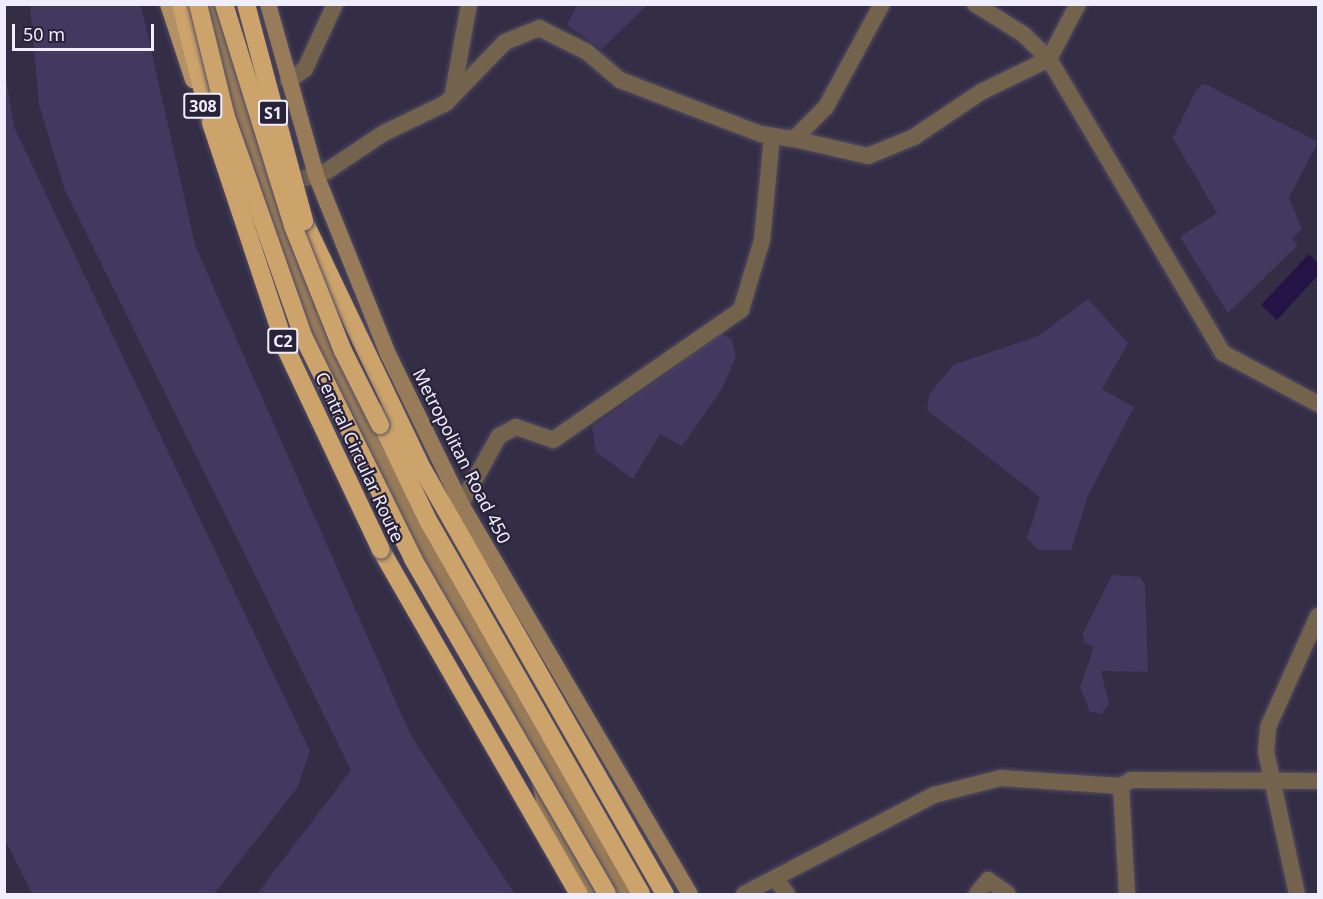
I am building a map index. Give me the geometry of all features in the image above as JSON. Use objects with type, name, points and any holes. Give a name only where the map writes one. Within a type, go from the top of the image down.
[{"type":"highway","name":"Central Circular Route","points":[[181,4],[211,123],[258,273],[331,447],[381,550],[579,894]]},
{"type":"highway","points":[[187,4],[211,123]]},
{"type":"highway","points":[[198,4],[226,117],[304,338],[413,559],[607,894]]},
{"type":"highway","name":"Central Circular Route","points":[[224,4],[293,226],[343,351],[440,543],[642,894]]},
{"type":"highway","name":"S1","points":[[246,4],[304,221]]},
{"type":"highway","name":"Central Circular Route","points":[[304,221],[381,424]]},
{"type":"highway","points":[[304,221],[423,470],[665,894]]},
{"type":"main road","name":"308","points":[[168,4],[230,166],[238,177],[264,189]]},
{"type":"main road","points":[[210,4],[264,189],[333,368],[416,531],[544,761],[623,894]]},
{"type":"main road","name":"Metropolitan Road 450","points":[[268,4],[316,176],[388,354],[460,504],[690,894]]},
{"type":"main road","points":[[544,761],[538,785],[547,815],[592,894]]},
{"type":"street","points":[[288,81],[305,69],[335,4]]},
{"type":"street","points":[[453,93],[469,4]]},
{"type":"street","points":[[794,139],[826,107],[882,4]]},
{"type":"street","points":[[975,4],[1023,34],[1049,59],[1223,353],[1318,404]]},
{"type":"street","points":[[264,189],[316,176],[446,103],[453,93],[505,42],[539,28],[587,52],[621,80],[772,137],[794,139],[868,156],[914,137],[981,92],[1049,59],[1078,4]]},
{"type":"street","points":[[460,504],[499,436],[516,428],[553,440],[741,309],[762,240],[772,137]]},
{"type":"street","points":[[1297,894],[1271,784],[1268,727],[1318,616]]},
{"type":"street","points":[[744,894],[945,792],[1001,778],[1121,786],[1131,780],[1271,784],[1318,782]]},
{"type":"street","points":[[1121,786],[1127,894]]},
{"type":"street","points":[[775,879],[787,894]]},
{"type":"street","points":[[977,894],[988,880],[1008,894]]},
{"type":"shaded area","points":[[577,4],[647,5],[602,49],[567,25]]},
{"type":"shaded area","points":[[30,5],[141,5],[195,245],[411,736],[515,894],[257,894],[351,770],[64,188],[39,104]]},
{"type":"shaded area","points":[[4,65],[14,127],[310,751],[297,788],[214,894],[32,894],[5,839]]},
{"type":"shaded area","points":[[1205,84],[1318,142],[1289,198],[1302,229],[1292,239],[1298,245],[1228,313],[1180,237],[1217,213],[1173,138],[1197,88]]},
{"type":"shaded area","points":[[1309,254],[1318,263],[1318,275],[1277,320],[1261,305]]},
{"type":"shaded area","points":[[1088,299],[1128,343],[1102,389],[1134,407],[1088,496],[1071,550],[1038,550],[1027,538],[1040,497],[927,410],[929,395],[953,365],[1038,336]]},
{"type":"shaded area","points":[[721,334],[731,338],[736,356],[722,389],[682,446],[660,434],[633,479],[596,452],[592,427]]},
{"type":"shaded area","points":[[1112,575],[1140,577],[1145,585],[1148,672],[1101,671],[1109,704],[1101,714],[1090,712],[1080,687],[1094,647],[1084,642],[1083,633]]}]
